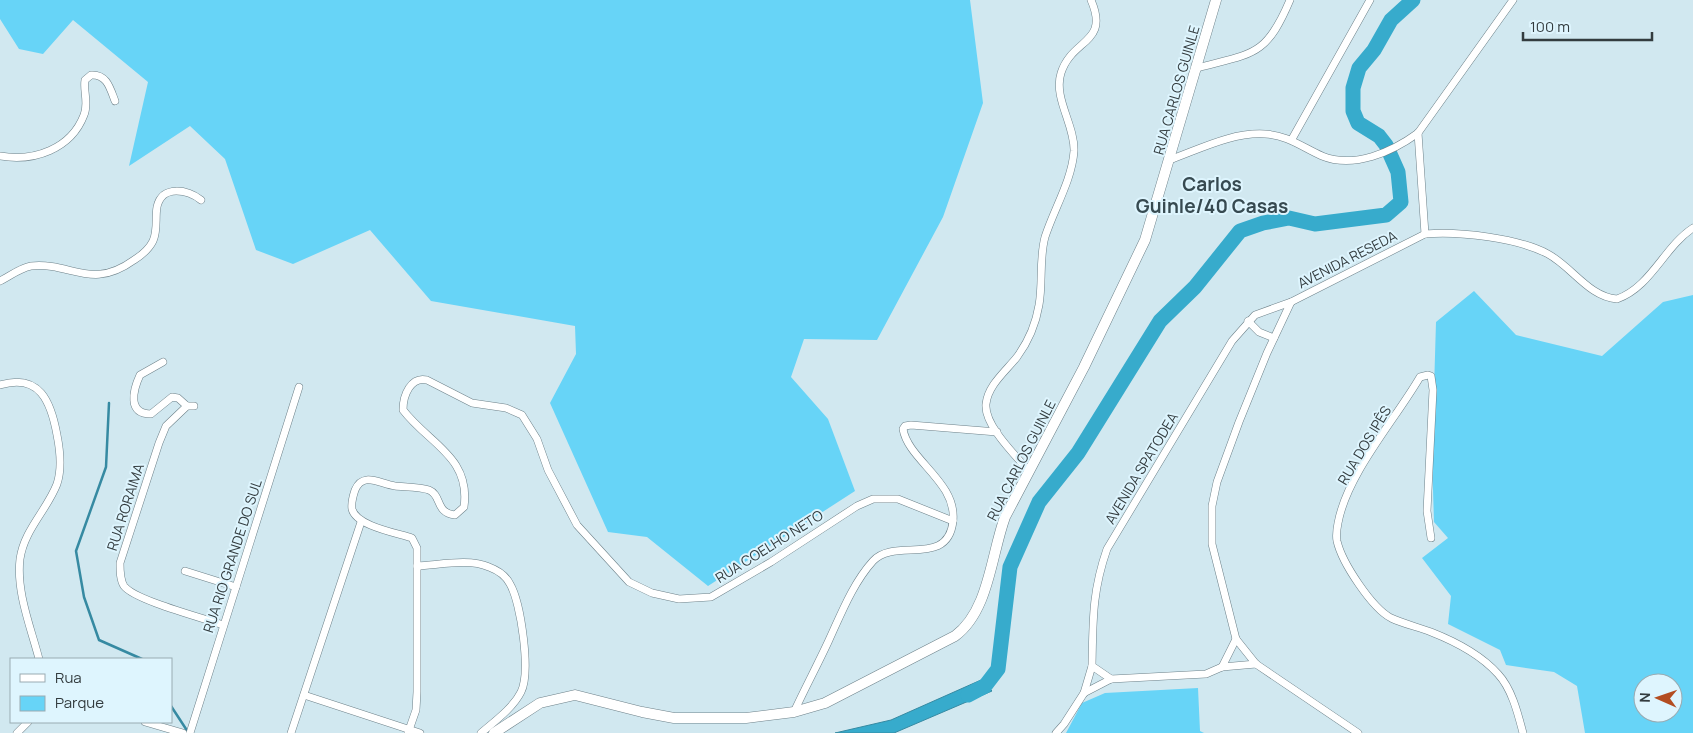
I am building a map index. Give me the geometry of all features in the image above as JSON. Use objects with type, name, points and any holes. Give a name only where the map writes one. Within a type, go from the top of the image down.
[{"type":"street","points":[[1028,470],[997,432],[987,412],[986,404],[989,393],[997,380],[1027,342],[1039,305],[1045,238],[1070,170],[1074,150],[1059,89],[1061,73],[1068,59],[1096,31],[1098,23],[1091,0]]},
{"type":"street","name":"RUA CARLOS GUINLE","points":[[494,733],[540,703],[575,695],[674,718],[746,718],[794,712],[825,703],[852,690],[955,636],[968,624],[985,591],[996,543],[1005,517],[1028,470],[1084,367],[1144,240],[1216,0]]},
{"type":"street","points":[[1197,68],[1251,53],[1266,44],[1279,25],[1290,0]]},
{"type":"street","points":[[1292,139],[1370,0]]},
{"type":"street","points":[[1169,160],[1237,135],[1268,134],[1292,139],[1322,156],[1341,161],[1376,155],[1396,148],[1418,133],[1513,0]]},
{"type":"street","points":[[0,156],[34,157],[66,142],[85,114],[85,80],[91,75],[97,74],[104,78],[115,101]]},
{"type":"street","points":[[1418,133],[1425,234]]},
{"type":"street","points":[[0,281],[31,266],[54,267],[88,275],[113,272],[132,262],[147,249],[153,240],[156,229],[159,202],[166,194],[177,190],[184,191],[201,200]]},
{"type":"street","name":"AVENIDA RESEDA","points":[[1358,733],[1256,664],[1236,638],[1212,544],[1212,506],[1220,474],[1274,338],[1291,302],[1425,234],[1443,233],[1525,244],[1549,255],[1600,295],[1617,299],[1635,290],[1679,238],[1693,228]]},
{"type":"street","name":"AVENIDA SPATODEA","points":[[1084,693],[1092,666],[1093,599],[1107,549],[1232,341],[1254,315],[1291,302]]},
{"type":"street","points":[[1248,321],[1260,332],[1274,338]]},
{"type":"street","name":"RUA RORAIMA","points":[[163,362],[140,375],[133,395],[136,407],[140,412],[151,414],[172,397],[178,398],[190,406],[166,426],[120,563],[120,575],[124,585],[137,596],[223,625]]},
{"type":"street","name":"RUA DOS IPÊS","points":[[1431,538],[1427,512],[1433,390],[1431,376],[1428,375],[1420,377],[1360,472],[1344,504],[1338,522],[1336,539],[1340,551],[1363,588],[1390,617],[1432,632],[1468,649],[1498,674],[1512,699],[1523,733]]},
{"type":"street","name":"RUA COELHO NETO","points":[[361,522],[355,515],[352,503],[355,490],[365,479],[429,490],[434,494],[444,512],[449,514],[455,515],[464,507],[465,488],[457,466],[444,448],[403,410],[403,403],[413,380],[420,378],[472,403],[506,408],[522,415],[536,439],[548,470],[577,525],[629,582],[652,593],[680,599],[711,597],[771,562],[857,506],[873,499],[898,499],[953,521]]},
{"type":"street","points":[[0,385],[10,382],[28,383],[41,391],[50,404],[59,447],[58,482],[28,535],[20,559],[23,597],[39,658]]},
{"type":"street","name":"RUA RIO GRANDE DO SUL","points":[[190,733],[299,387]]},
{"type":"street","points":[[794,712],[846,605],[874,561],[880,555],[894,551],[938,547],[944,541],[953,521],[952,511],[940,482],[906,438],[903,429],[910,425],[997,432]]},
{"type":"street","points":[[291,733],[361,522],[412,538],[417,548],[416,701],[409,731]]},
{"type":"street","points":[[417,566],[468,564],[488,566],[508,581],[514,593],[521,623],[526,672],[524,685],[516,699],[481,733]]},
{"type":"street","points":[[185,571],[236,587]]},
{"type":"street","points":[[1222,667],[1236,638]]},
{"type":"street","points":[[1056,733],[1084,693],[1111,679],[1206,674],[1222,667],[1256,664]]},
{"type":"street","points":[[1092,666],[1111,679]]},
{"type":"street","points":[[304,695],[409,731],[420,733]]},
{"type":"street","points":[[17,733],[27,723]]},
{"type":"street","points":[[148,723],[183,733]]},
{"type":"green space","points":[[0,0],[970,0],[983,103],[943,217],[877,340],[804,339],[791,377],[828,419],[855,491],[708,586],[647,537],[608,532],[550,403],[576,354],[575,326],[431,301],[370,230],[293,264],[256,250],[225,159],[190,126],[129,166],[148,82],[73,20],[43,54],[19,49],[0,19]]},
{"type":"green space","points":[[1474,291],[1516,335],[1602,356],[1663,302],[1693,295],[1693,733],[1585,733],[1577,686],[1554,672],[1506,665],[1500,650],[1448,624],[1451,596],[1422,558],[1448,538],[1434,522],[1432,457],[1436,322]]},
{"type":"green space","points":[[1198,688],[1200,731],[1204,733],[1066,733],[1082,703],[1105,693]]},
{"type":"shaded area","points":[[981,680],[992,691],[894,733],[835,733],[891,720]]},
{"type":"waterway","points":[[968,695],[985,686],[998,669],[1010,567],[1039,502],[1078,453],[1160,321],[1195,287],[1240,231],[1263,223],[1289,218],[1315,224],[1386,215],[1401,202],[1398,172],[1386,145],[1379,136],[1358,123],[1353,111],[1353,88],[1359,68],[1374,50],[1391,20],[1413,0]]},
{"type":"waterway","points":[[109,403],[106,467],[76,551],[84,597],[99,640],[140,658]]},
{"type":"waterway","points":[[172,708],[188,732]]},
{"type":"district","name":"Carlos Guinle/40 Casas","points":[[1212,195]]}]
